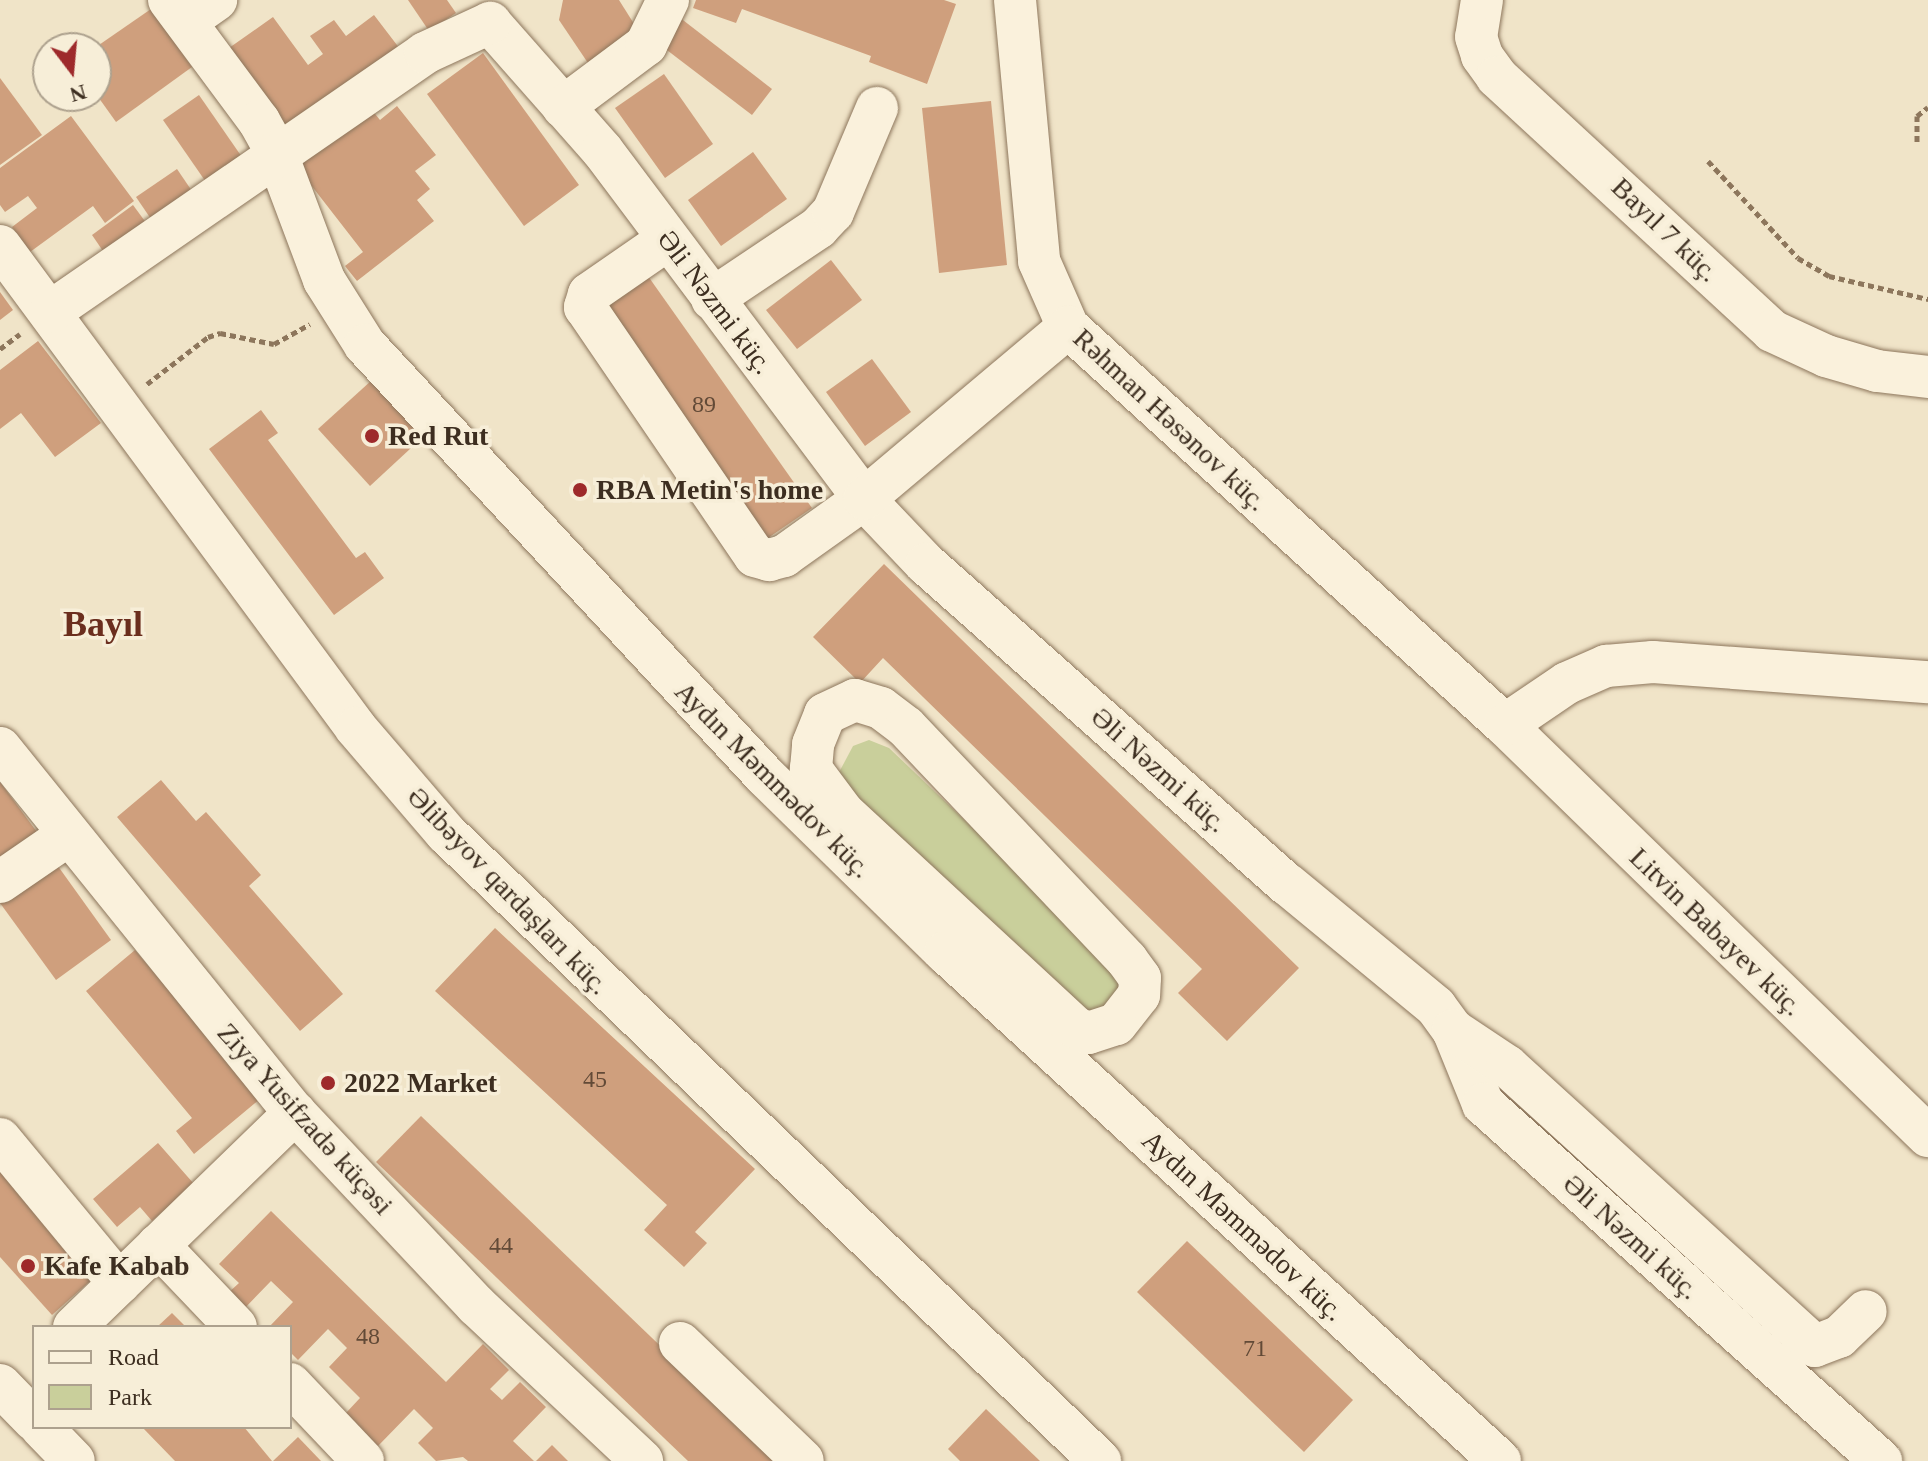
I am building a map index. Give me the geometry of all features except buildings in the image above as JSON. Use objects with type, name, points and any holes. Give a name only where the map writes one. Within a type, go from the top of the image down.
[{"type":"street","points":[[563,107],[646,45],[668,0]]},
{"type":"street","name":"Bayıl 7 küç.","points":[[1482,0],[1476,37],[1482,56],[1497,77],[1772,331],[1826,356],[1877,371],[1928,377]]},
{"type":"street","name":"Aydın Məmmədov küç.","points":[[190,7],[276,152],[338,306],[365,345],[692,699],[956,939],[1500,1461]]},
{"type":"street","name":"Rəhman Həsənov küç.","points":[[1005,7],[1033,158],[1039,261],[1068,327],[1505,725]]},
{"type":"street","points":[[50,312],[276,152],[425,53],[493,12]]},
{"type":"street","name":"Əli Nəzmi küç.","points":[[493,12],[864,499],[926,564],[1287,884],[1436,1007],[1453,1030],[1483,1104],[1881,1461]]},
{"type":"street","points":[[712,299],[818,228],[833,212],[877,108]]},
{"type":"street","points":[[667,240],[589,294],[585,307],[755,556],[769,560],[784,556],[864,499],[1068,327]]},
{"type":"street","name":"Əlibəyov qardaşları küç.","points":[[0,246],[356,728],[446,833],[1100,1461]]},
{"type":"street","points":[[1505,725],[1559,688],[1606,666],[1653,662],[1928,682]]},
{"type":"street","points":[[855,700],[881,708],[906,727],[1127,960],[1140,978],[1139,995],[1116,1024],[1088,1033],[1076,1028],[956,939],[843,812],[811,769],[813,744],[825,714],[855,700]]},
{"type":"street","name":"Litvin Babayev küç.","points":[[1505,725],[1928,1136]]},
{"type":"street","name":"Ziya Yusifzadə küçəsi","points":[[0,748],[67,836],[295,1113],[476,1305],[642,1461]]},
{"type":"street","points":[[0,882],[67,836]]},
{"type":"street","points":[[1453,1030],[1507,1066],[1815,1346],[1839,1337],[1866,1311]]},
{"type":"street","points":[[76,1325],[295,1113]]},
{"type":"street","points":[[0,1139],[119,1283]]},
{"type":"street","points":[[158,1245],[234,1325]]},
{"type":"street","points":[[680,1343],[803,1461]]},
{"type":"street","points":[[292,1386],[363,1461]]},
{"type":"street","points":[[43,1429],[74,1461]]},
{"type":"path","points":[[1917,142],[1917,116],[1928,107]]},
{"type":"path","points":[[1708,161],[1798,258],[1829,276],[1928,299]]},
{"type":"path","points":[[118,406],[208,337],[220,333],[274,344],[338,306]]},
{"type":"green space","points":[[869,740],[889,748],[1126,974],[1097,1025],[836,778],[853,746]]},
{"type":"place","name":"Red Rut","points":[[372,436]]},
{"type":"place","name":"RBA Metin's home","points":[[580,490]]},
{"type":"place","name":"2022 Market","points":[[328,1083]]},
{"type":"place","name":"Kafe Kabab","points":[[28,1266]]},
{"type":"district","name":"Bayıl","points":[[103,625]]}]
